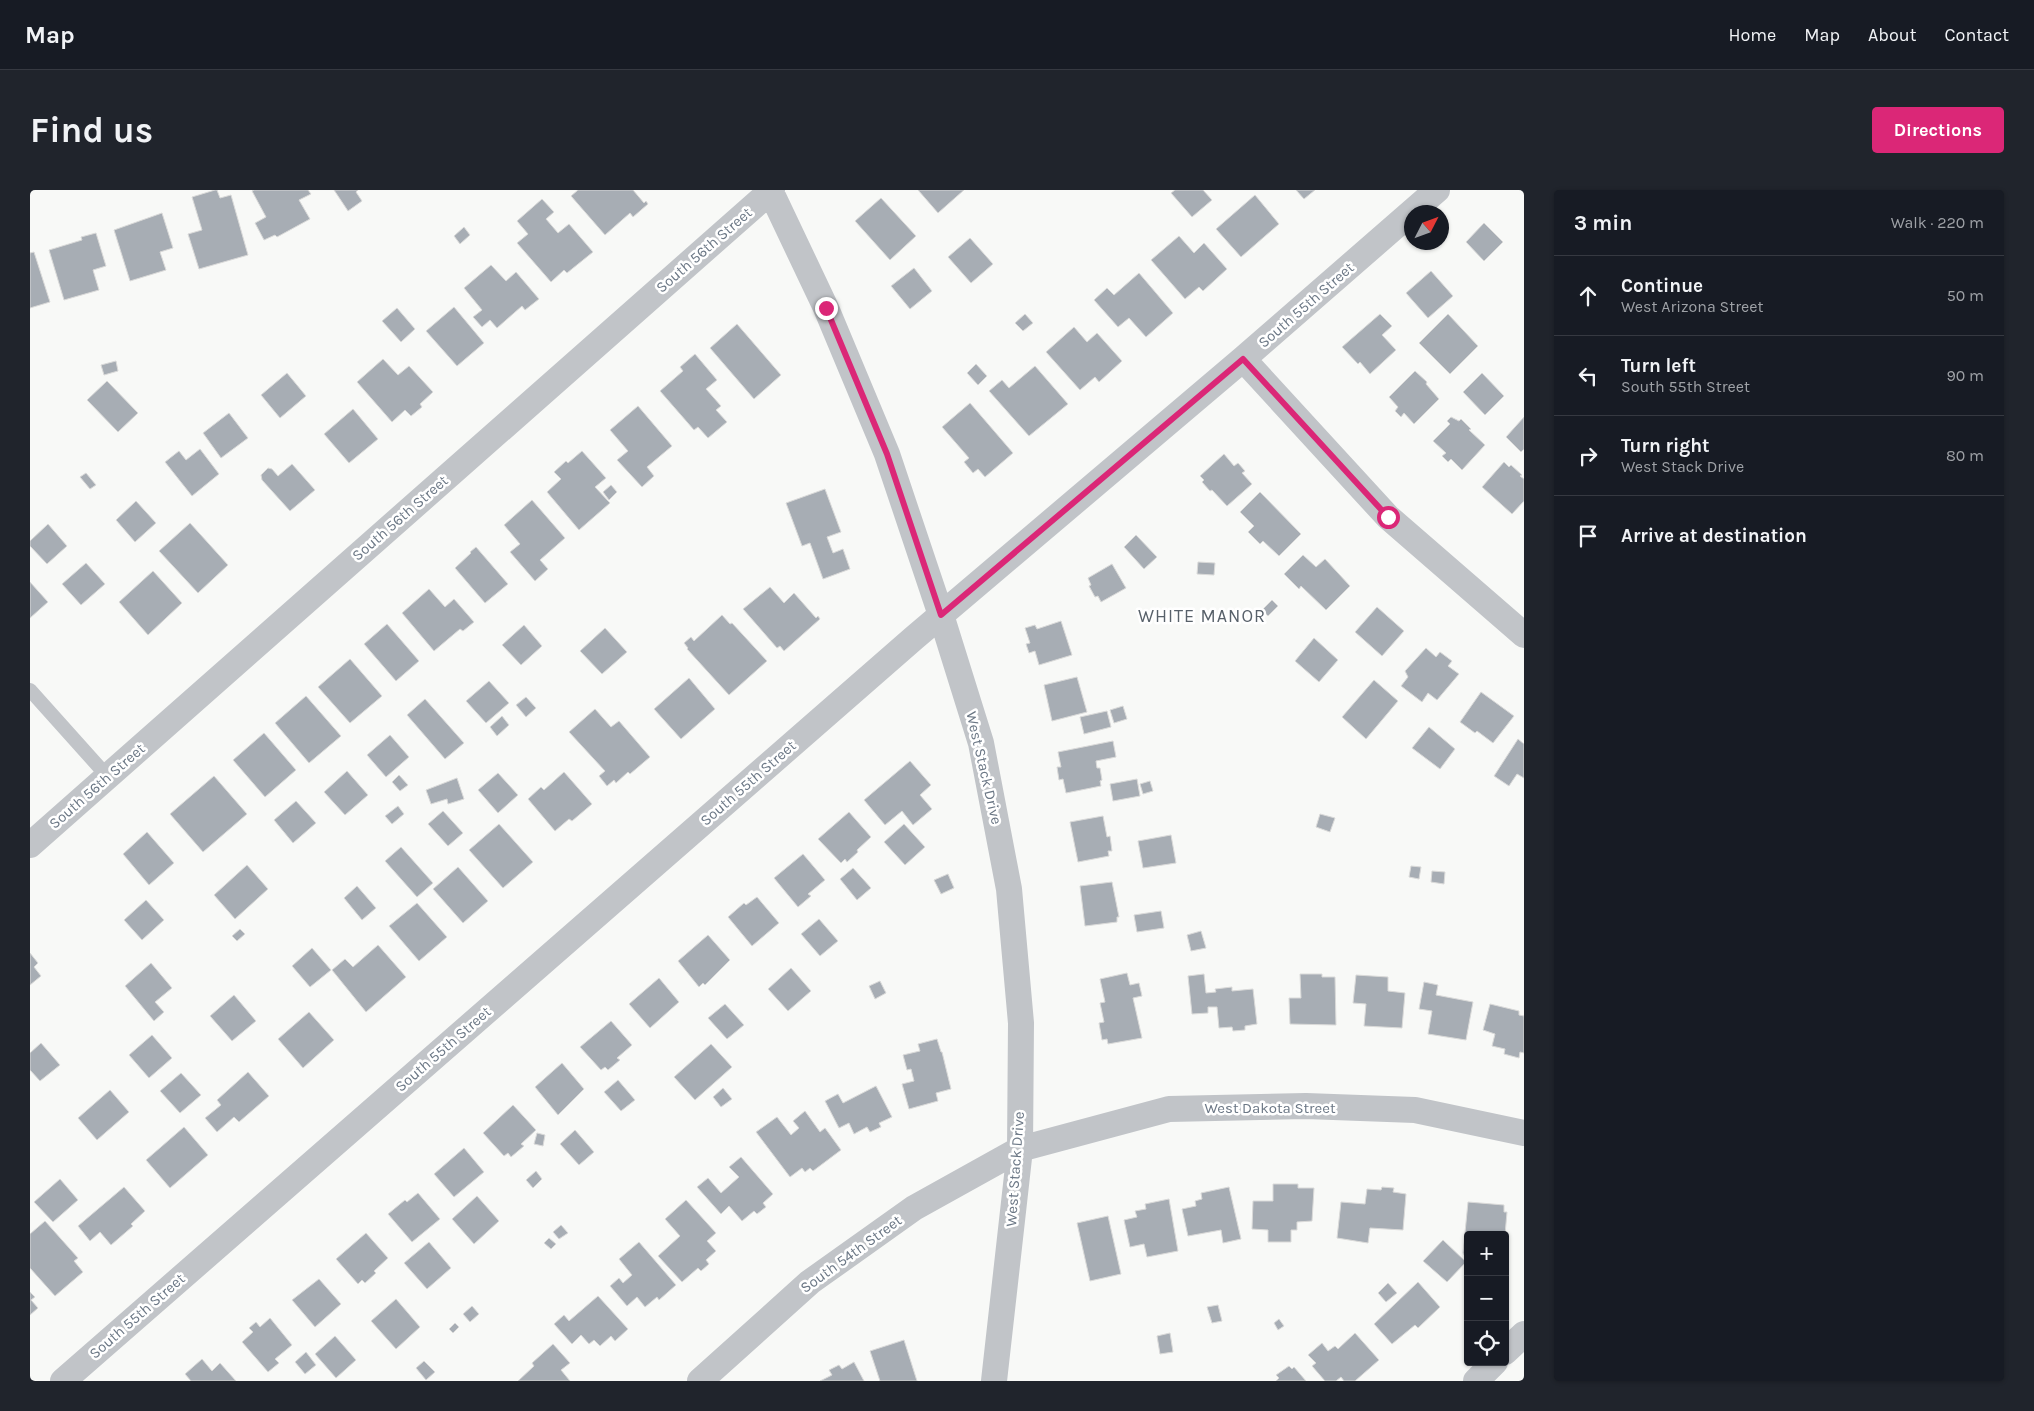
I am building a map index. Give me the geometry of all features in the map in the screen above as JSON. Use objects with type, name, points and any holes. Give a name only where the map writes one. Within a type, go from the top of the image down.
[{"type":"street","name":"South 55th Street","points":[[63,1381],[941,615],[1243,359],[1437,190]]},
{"type":"street","name":"West Stack Drive","points":[[771,191],[826,308],[887,454],[941,615],[981,743],[1009,889],[1021,1023],[1020,1150],[994,1381]]},
{"type":"street","name":"South 56th Street","points":[[30,844],[771,191]]},
{"type":"street","points":[[1243,359],[1388,517],[1524,636]]},
{"type":"street","name":"West Dakota Street","points":[[1020,1150],[1169,1109],[1306,1106],[1415,1110],[1524,1133]]},
{"type":"street","name":"South 54th Street","points":[[700,1381],[810,1282],[914,1208],[1020,1150]]},
{"type":"street","points":[[1509,1348],[1524,1334]]},
{"type":"street","points":[[1476,1381],[1491,1366]]},
{"type":"lane","points":[[30,690],[108,777]]},
{"type":"building","points":[[217,190],[220,198],[231,195],[248,255],[199,269],[188,234],[202,230],[192,197]]},
{"type":"building","points":[[308,190],[311,194],[299,200],[310,219],[277,237],[275,235],[264,240],[255,223],[266,217],[252,191]]},
{"type":"building","points":[[334,190],[358,190],[356,192],[362,201],[348,211]]},
{"type":"building","points":[[578,190],[633,190],[644,203],[646,201],[648,204],[633,217],[630,213],[605,235],[571,196]]},
{"type":"building","points":[[918,190],[964,190],[938,213]]},
{"type":"building","points":[[1175,190],[1203,190],[1212,200],[1192,217],[1171,193]]},
{"type":"building","points":[[1296,190],[1315,190],[1304,199]]},
{"type":"building","points":[[1255,195],[1279,224],[1241,257],[1216,229]]},
{"type":"building","points":[[881,198],[916,236],[890,260],[855,221]]},
{"type":"building","points":[[542,199],[554,212],[546,219],[558,233],[569,224],[593,252],[567,273],[564,270],[551,282],[517,243],[528,234],[517,221]]},
{"type":"building","points":[[162,213],[173,248],[160,252],[166,270],[130,281],[114,230]]},
{"type":"building","points":[[1484,223],[1503,242],[1484,261],[1466,242]]},
{"type":"building","points":[[464,227],[470,235],[460,244],[454,236]]},
{"type":"building","points":[[96,233],[106,266],[93,270],[99,290],[64,300],[49,250],[82,240],[81,237]]},
{"type":"building","points":[[1179,236],[1194,253],[1204,243],[1227,269],[1203,291],[1199,287],[1185,299],[1151,260]]},
{"type":"building","points":[[970,238],[993,264],[971,283],[948,257]]},
{"type":"building","points":[[34,252],[50,302],[30,308],[30,253]]},
{"type":"building","points":[[491,265],[506,281],[516,272],[539,299],[525,310],[522,306],[497,328],[490,320],[482,327],[473,317],[482,310],[464,288]]},
{"type":"building","points":[[914,268],[932,291],[910,309],[891,286]]},
{"type":"building","points":[[1431,271],[1453,296],[1428,318],[1406,293]]},
{"type":"building","points":[[1139,273],[1173,313],[1146,337],[1129,318],[1118,327],[1094,300],[1107,288],[1114,295]]},
{"type":"building","points":[[454,307],[484,343],[457,366],[426,331]]},
{"type":"building","points":[[397,308],[415,329],[401,342],[382,321]]},
{"type":"building","points":[[1025,314],[1033,323],[1023,331],[1015,323]]},
{"type":"building","points":[[1380,314],[1392,326],[1382,335],[1396,350],[1370,374],[1360,362],[1358,364],[1342,347]]},
{"type":"building","points":[[1448,314],[1478,346],[1450,374],[1419,343]]},
{"type":"building","points":[[737,324],[781,375],[754,399],[710,348]]},
{"type":"building","points":[[1074,327],[1087,342],[1097,333],[1122,361],[1099,382],[1095,377],[1080,390],[1046,352]]},
{"type":"building","points":[[695,354],[717,380],[706,389],[721,406],[716,410],[727,422],[708,438],[698,427],[694,430],[660,391],[683,371],[680,367]]},
{"type":"building","points":[[383,359],[398,375],[409,366],[433,392],[420,404],[422,407],[411,416],[405,410],[392,422],[357,382]]},
{"type":"building","points":[[116,361],[118,371],[104,375],[101,365]]},
{"type":"building","points":[[976,364],[987,376],[978,385],[967,373]]},
{"type":"building","points":[[1035,366],[1068,404],[1029,436],[989,391],[1002,380],[1009,388]]},
{"type":"building","points":[[1415,371],[1427,382],[1426,384],[1439,399],[1414,424],[1404,413],[1401,417],[1395,411],[1398,407],[1389,397]]},
{"type":"building","points":[[287,373],[306,396],[280,418],[261,395]]},
{"type":"building","points":[[1482,373],[1504,396],[1485,415],[1463,392]]},
{"type":"building","points":[[107,381],[138,413],[118,432],[87,400]]},
{"type":"building","points":[[970,403],[1013,453],[985,477],[978,469],[973,473],[964,462],[969,458],[942,427]]},
{"type":"building","points":[[638,406],[672,446],[647,467],[654,476],[642,487],[617,460],[628,451],[610,430]]},
{"type":"building","points":[[353,409],[378,439],[349,463],[324,434]]},
{"type":"building","points":[[229,413],[248,438],[221,458],[203,433]]},
{"type":"building","points":[[1451,417],[1459,421],[1461,419],[1471,429],[1469,430],[1485,445],[1462,470],[1451,459],[1448,462],[1442,456],[1446,453],[1433,441],[1450,424],[1447,421]]},
{"type":"building","points":[[1524,417],[1524,449],[1521,452],[1506,437]]},
{"type":"building","points":[[200,449],[219,474],[192,496],[165,462],[179,451],[186,460]]},
{"type":"building","points":[[582,451],[606,478],[595,487],[610,503],[579,530],[547,492],[561,479],[554,472],[566,461],[568,463]]},
{"type":"building","points":[[1224,454],[1234,466],[1238,463],[1245,471],[1242,473],[1252,484],[1227,506],[1212,490],[1210,491],[1202,482],[1204,480],[1200,476]]},
{"type":"building","points":[[1504,462],[1509,467],[1511,465],[1524,479],[1524,501],[1512,514],[1482,487]]},
{"type":"building","points":[[292,464],[315,490],[290,511],[262,480],[261,475],[268,468],[272,469],[278,476]]},
{"type":"building","points":[[86,473],[96,485],[90,489],[80,477]]},
{"type":"building","points":[[611,485],[617,492],[609,500],[603,492]]},
{"type":"building","points":[[825,489],[841,532],[827,537],[833,553],[843,549],[850,569],[823,579],[810,543],[802,546],[786,503]]},
{"type":"building","points":[[1260,492],[1301,534],[1279,556],[1263,541],[1260,544],[1248,532],[1254,526],[1240,512]]},
{"type":"building","points":[[532,500],[565,538],[540,560],[548,569],[535,581],[510,552],[520,544],[504,525]]},
{"type":"building","points":[[136,501],[156,523],[135,542],[116,520]]},
{"type":"building","points":[[190,523],[228,565],[198,593],[159,551]]},
{"type":"building","points":[[48,524],[67,546],[47,564],[30,546],[30,541]]},
{"type":"building","points":[[1136,535],[1157,557],[1144,569],[1124,547]]},
{"type":"building","points":[[476,547],[508,584],[485,603],[455,568]]},
{"type":"building","points":[[1303,555],[1316,567],[1325,559],[1350,586],[1326,610],[1301,586],[1299,589],[1284,574]]},
{"type":"building","points":[[1198,562],[1215,563],[1214,575],[1197,574]]},
{"type":"building","points":[[86,563],[105,584],[81,605],[62,584]]},
{"type":"building","points":[[1112,564],[1126,588],[1101,602],[1098,596],[1095,597],[1089,586],[1091,585],[1088,578]]},
{"type":"building","points":[[153,571],[182,603],[148,635],[119,602]]},
{"type":"building","points":[[30,582],[48,602],[30,618]]},
{"type":"building","points":[[770,587],[784,603],[794,593],[816,618],[818,616],[820,619],[784,651],[780,646],[777,648],[743,609]]},
{"type":"building","points":[[429,589],[445,607],[454,599],[474,622],[463,631],[460,629],[434,651],[402,613]]},
{"type":"building","points":[[1272,600],[1278,606],[1268,616],[1262,610]]},
{"type":"building","points":[[1377,607],[1404,631],[1382,656],[1355,632]]},
{"type":"building","points":[[722,615],[730,624],[732,623],[767,661],[729,695],[687,649],[684,643],[691,637],[694,641]]},
{"type":"building","points":[[1061,621],[1072,655],[1039,665],[1035,651],[1029,653],[1026,644],[1030,643],[1025,628],[1035,625],[1037,629]]},
{"type":"building","points":[[387,624],[419,661],[396,681],[364,644]]},
{"type":"building","points":[[524,625],[542,646],[521,665],[502,645]]},
{"type":"building","points":[[605,628],[627,652],[602,674],[580,651]]},
{"type":"building","points":[[1314,638],[1338,660],[1319,682],[1295,661]]},
{"type":"building","points":[[1426,648],[1436,657],[1440,652],[1452,661],[1448,666],[1459,674],[1437,700],[1428,693],[1422,702],[1401,686],[1408,677],[1405,671]]},
{"type":"building","points":[[350,659],[382,696],[350,723],[318,687]]},
{"type":"building","points":[[1077,677],[1087,712],[1052,721],[1044,685]]},
{"type":"building","points":[[689,678],[715,709],[681,739],[654,709]]},
{"type":"building","points":[[1374,680],[1398,701],[1366,739],[1342,717]]},
{"type":"building","points":[[489,681],[509,703],[486,723],[466,701]]},
{"type":"building","points":[[1481,692],[1514,716],[1493,743],[1477,731],[1475,733],[1460,722]]},
{"type":"building","points":[[306,696],[341,736],[309,763],[275,723]]},
{"type":"building","points":[[526,697],[536,708],[526,717],[516,705]]},
{"type":"building","points":[[425,699],[464,743],[445,759],[407,715]]},
{"type":"building","points":[[1123,706],[1127,719],[1114,723],[1110,710]]},
{"type":"building","points":[[595,709],[611,727],[619,721],[650,757],[630,774],[628,772],[616,783],[614,780],[607,786],[599,776],[605,771],[569,732]]},
{"type":"building","points":[[1107,711],[1111,727],[1084,734],[1080,717]]},
{"type":"building","points":[[502,716],[509,725],[497,736],[490,727]]},
{"type":"building","points":[[1429,727],[1455,749],[1440,769],[1412,748]]},
{"type":"building","points":[[264,733],[296,770],[265,797],[233,760]]},
{"type":"building","points":[[390,735],[409,757],[386,777],[367,755]]},
{"type":"building","points":[[1518,739],[1524,744],[1524,778],[1517,774],[1509,786],[1494,776]]},
{"type":"building","points":[[1113,741],[1116,757],[1096,761],[1097,768],[1100,768],[1101,786],[1066,793],[1063,779],[1059,780],[1057,767],[1061,767],[1058,752]]},
{"type":"building","points":[[910,761],[931,785],[920,795],[932,809],[913,825],[902,811],[885,825],[864,800]]},
{"type":"building","points":[[347,771],[368,795],[345,815],[324,792]]},
{"type":"building","points":[[564,772],[592,804],[572,821],[569,819],[555,831],[528,799],[541,787],[544,790]]},
{"type":"building","points":[[498,773],[518,795],[498,813],[478,790]]},
{"type":"building","points":[[399,775],[408,785],[400,791],[392,782]]},
{"type":"building","points":[[214,776],[247,814],[203,852],[170,814]]},
{"type":"building","points":[[457,778],[464,799],[448,804],[447,799],[431,804],[426,790]]},
{"type":"building","points":[[1137,779],[1140,796],[1113,801],[1110,784]]},
{"type":"building","points":[[1150,781],[1153,791],[1143,794],[1140,784]]},
{"type":"building","points":[[296,801],[316,823],[293,843],[274,820]]},
{"type":"building","points":[[398,806],[404,814],[392,824],[385,816]]},
{"type":"building","points":[[443,811],[463,833],[448,846],[428,824]]},
{"type":"building","points":[[849,812],[871,837],[847,862],[845,859],[841,863],[818,839]]},
{"type":"building","points":[[1320,814],[1335,818],[1330,832],[1316,827]]},
{"type":"building","points":[[1103,816],[1107,837],[1110,836],[1112,851],[1108,851],[1109,856],[1078,862],[1070,822]]},
{"type":"building","points":[[499,824],[533,862],[503,888],[469,850]]},
{"type":"building","points":[[904,824],[925,847],[905,865],[884,842]]},
{"type":"building","points":[[147,832],[174,863],[149,885],[123,854]]},
{"type":"building","points":[[1171,835],[1176,863],[1143,868],[1138,841]]},
{"type":"building","points":[[401,847],[433,883],[417,897],[385,861]]},
{"type":"building","points":[[803,854],[825,880],[808,894],[811,896],[798,907],[774,878]]},
{"type":"building","points":[[247,865],[268,889],[235,919],[214,895]]},
{"type":"building","points":[[1411,866],[1421,867],[1419,879],[1409,877]]},
{"type":"building","points":[[458,867],[488,901],[463,923],[433,889]]},
{"type":"building","points":[[853,868],[871,888],[857,900],[840,879]]},
{"type":"building","points":[[1432,871],[1445,872],[1444,884],[1431,882]]},
{"type":"building","points":[[948,874],[954,888],[941,894],[934,880]]},
{"type":"building","points":[[1112,882],[1119,917],[1117,917],[1117,922],[1085,926],[1080,886]]},
{"type":"building","points":[[357,886],[376,908],[362,920],[344,898]]},
{"type":"building","points":[[757,897],[779,923],[752,946],[728,917],[744,903],[746,905]]},
{"type":"building","points":[[146,900],[164,920],[142,940],[124,920]]},
{"type":"building","points":[[417,903],[447,937],[419,961],[389,926]]},
{"type":"building","points":[[1161,911],[1164,928],[1137,932],[1134,915]]},
{"type":"building","points":[[819,919],[838,941],[820,956],[801,934]]},
{"type":"building","points":[[240,929],[245,934],[237,941],[232,936]]},
{"type":"building","points":[[1201,931],[1206,948],[1191,951],[1187,935]]},
{"type":"building","points":[[708,935],[730,960],[705,985],[703,983],[699,987],[678,961]]},
{"type":"building","points":[[378,945],[406,977],[366,1012],[332,970],[345,959],[353,967]]},
{"type":"building","points":[[312,948],[331,970],[310,987],[292,966]]},
{"type":"building","points":[[30,953],[38,963],[34,967],[41,976],[30,985]]},
{"type":"building","points":[[151,963],[172,988],[155,1002],[164,1012],[154,1021],[125,986]]},
{"type":"building","points":[[791,968],[811,991],[788,1011],[768,989]]},
{"type":"building","points":[[1127,973],[1130,985],[1139,983],[1142,996],[1133,998],[1142,1038],[1108,1044],[1107,1039],[1102,1040],[1099,1023],[1104,1022],[1100,1003],[1105,1002],[1100,979]]},
{"type":"building","points":[[1204,974],[1206,993],[1216,992],[1215,989],[1232,987],[1232,991],[1253,989],[1257,1024],[1245,1026],[1245,1030],[1233,1031],[1232,1027],[1219,1028],[1217,1007],[1208,1007],[1208,1013],[1192,1014],[1188,976]]},
{"type":"building","points":[[1300,974],[1322,974],[1322,977],[1335,977],[1336,1025],[1290,1024],[1289,998],[1301,998]]},
{"type":"building","points":[[1356,975],[1388,977],[1388,991],[1405,993],[1402,1028],[1364,1026],[1366,1004],[1353,1003]]},
{"type":"building","points":[[659,978],[679,1002],[650,1028],[629,1004]]},
{"type":"building","points":[[880,981],[886,993],[875,999],[869,986]]},
{"type":"building","points":[[1424,982],[1438,985],[1436,995],[1473,1002],[1466,1040],[1428,1034],[1432,1011],[1419,1009]]},
{"type":"building","points":[[234,995],[256,1021],[232,1041],[210,1016]]},
{"type":"building","points":[[725,1004],[744,1025],[727,1039],[708,1018]]},
{"type":"building","points":[[1490,1004],[1519,1011],[1519,1015],[1524,1016],[1524,1053],[1520,1052],[1519,1058],[1504,1054],[1505,1049],[1492,1046],[1495,1034],[1483,1030]]},
{"type":"building","points":[[309,1012],[334,1040],[303,1068],[278,1039]]},
{"type":"building","points":[[611,1021],[632,1045],[617,1058],[620,1060],[608,1070],[605,1067],[601,1070],[580,1047]]},
{"type":"building","points":[[152,1035],[172,1058],[149,1078],[129,1055]]},
{"type":"building","points":[[937,1039],[951,1089],[936,1093],[938,1101],[909,1109],[902,1084],[914,1081],[911,1069],[907,1070],[903,1055],[920,1051],[918,1044]]},
{"type":"building","points":[[41,1043],[60,1065],[40,1081],[30,1070],[30,1053]]},
{"type":"building","points":[[711,1044],[732,1067],[695,1100],[674,1077]]},
{"type":"building","points":[[562,1063],[584,1089],[558,1115],[535,1087]]},
{"type":"building","points":[[248,1072],[269,1096],[239,1122],[234,1117],[217,1132],[205,1118],[221,1105],[217,1100]]},
{"type":"building","points":[[181,1073],[201,1095],[180,1113],[160,1091]]},
{"type":"building","points":[[618,1080],[635,1100],[621,1111],[604,1092]]},
{"type":"building","points":[[876,1086],[892,1117],[879,1123],[881,1127],[870,1132],[867,1127],[854,1134],[849,1123],[839,1128],[825,1101],[838,1094],[843,1103]]},
{"type":"building","points":[[723,1088],[732,1099],[721,1107],[713,1097]]},
{"type":"building","points":[[110,1090],[129,1112],[97,1140],[78,1118]]},
{"type":"building","points":[[513,1105],[536,1130],[521,1144],[524,1146],[511,1157],[508,1153],[504,1156],[483,1133]]},
{"type":"building","points":[[805,1111],[820,1132],[825,1128],[841,1150],[813,1171],[810,1168],[805,1172],[802,1168],[790,1177],[756,1132],[777,1117],[791,1135],[799,1128],[793,1121]]},
{"type":"building","points":[[184,1127],[208,1155],[170,1188],[146,1160]]},
{"type":"building","points":[[575,1130],[594,1152],[579,1165],[560,1144]]},
{"type":"building","points":[[537,1133],[545,1135],[543,1146],[534,1144]]},
{"type":"building","points":[[464,1148],[484,1172],[454,1197],[434,1174]]},
{"type":"building","points":[[741,1157],[773,1194],[763,1203],[766,1207],[757,1214],[754,1211],[742,1221],[729,1206],[721,1214],[697,1187],[708,1178],[721,1193],[739,1177],[729,1167]]},
{"type":"building","points":[[536,1171],[542,1179],[533,1188],[526,1180]]},
{"type":"building","points":[[60,1179],[78,1200],[53,1222],[34,1202]]},
{"type":"building","points":[[1273,1184],[1298,1184],[1298,1188],[1314,1188],[1312,1221],[1297,1222],[1297,1230],[1291,1230],[1291,1242],[1268,1242],[1268,1230],[1252,1229],[1253,1201],[1273,1201]]},
{"type":"building","points":[[124,1187],[145,1211],[131,1224],[133,1226],[111,1245],[100,1232],[90,1241],[78,1226]]},
{"type":"building","points":[[1229,1187],[1241,1239],[1223,1243],[1221,1230],[1188,1236],[1182,1209],[1196,1206],[1195,1201],[1202,1199],[1201,1193]]},
{"type":"building","points":[[1382,1187],[1394,1188],[1393,1192],[1406,1194],[1403,1230],[1370,1228],[1368,1243],[1337,1238],[1341,1202],[1365,1204],[1367,1189],[1381,1190]]},
{"type":"building","points":[[418,1193],[440,1219],[412,1242],[388,1214],[405,1200],[407,1202]]},
{"type":"building","points":[[477,1196],[499,1221],[474,1244],[452,1219]]},
{"type":"building","points":[[1169,1199],[1178,1251],[1147,1257],[1144,1244],[1130,1247],[1124,1220],[1137,1217],[1135,1211],[1146,1209],[1145,1204]]},
{"type":"building","points":[[686,1200],[716,1233],[707,1241],[716,1251],[706,1260],[709,1264],[701,1271],[698,1268],[682,1282],[658,1256],[680,1236],[665,1219]]},
{"type":"building","points":[[1468,1202],[1504,1205],[1504,1212],[1507,1212],[1505,1231],[1465,1231]]},
{"type":"building","points":[[1108,1216],[1121,1274],[1090,1281],[1077,1223]]},
{"type":"building","points":[[45,1221],[78,1258],[74,1261],[83,1272],[55,1296],[30,1268],[30,1234]]},
{"type":"building","points":[[561,1225],[568,1233],[559,1239],[553,1232]]},
{"type":"building","points":[[366,1233],[388,1258],[374,1271],[376,1273],[365,1283],[362,1280],[358,1284],[336,1259]]},
{"type":"building","points":[[549,1238],[556,1244],[551,1249],[544,1243]]},
{"type":"building","points":[[1443,1240],[1464,1260],[1464,1264],[1447,1282],[1423,1261]]},
{"type":"building","points":[[429,1242],[451,1268],[427,1289],[404,1263]]},
{"type":"building","points":[[639,1242],[676,1285],[659,1300],[657,1297],[645,1307],[637,1297],[627,1306],[610,1286],[619,1278],[623,1283],[632,1275],[619,1259]]},
{"type":"building","points":[[319,1279],[341,1304],[315,1327],[292,1300]]},
{"type":"building","points":[[1418,1282],[1440,1307],[1418,1328],[1415,1325],[1392,1344],[1374,1324]]},
{"type":"building","points":[[1388,1283],[1397,1293],[1386,1302],[1378,1293]]},
{"type":"building","points":[[30,1292],[35,1297],[31,1300],[38,1308],[30,1315]]},
{"type":"building","points":[[598,1296],[628,1329],[615,1341],[611,1336],[600,1346],[594,1340],[589,1344],[581,1335],[572,1344],[554,1324],[564,1315],[569,1321]]},
{"type":"building","points":[[396,1299],[420,1327],[396,1349],[371,1321]]},
{"type":"building","points":[[1218,1305],[1222,1321],[1212,1323],[1207,1307]]},
{"type":"building","points":[[472,1306],[479,1314],[470,1322],[463,1314]]},
{"type":"building","points":[[270,1318],[292,1345],[275,1359],[279,1363],[268,1372],[242,1342],[253,1332],[249,1328],[256,1322],[260,1327]]},
{"type":"building","points":[[1279,1319],[1284,1326],[1278,1330],[1274,1323]]},
{"type":"building","points":[[455,1323],[459,1327],[453,1333],[449,1329]]},
{"type":"building","points":[[1170,1333],[1173,1352],[1160,1354],[1157,1336]]},
{"type":"building","points":[[1355,1333],[1379,1360],[1355,1381],[1344,1381],[1341,1377],[1336,1381],[1325,1381],[1312,1366],[1316,1363],[1308,1355],[1322,1343],[1328,1351],[1335,1346],[1338,1349]]},
{"type":"building","points":[[335,1336],[356,1360],[336,1378],[315,1354]]},
{"type":"building","points":[[904,1340],[917,1381],[880,1381],[870,1351]]},
{"type":"building","points":[[553,1344],[570,1363],[561,1370],[570,1381],[518,1381],[534,1366],[532,1363]]},
{"type":"building","points":[[306,1352],[316,1365],[305,1374],[295,1362]]},
{"type":"building","points":[[202,1359],[212,1371],[220,1363],[236,1381],[191,1381],[185,1374]]},
{"type":"building","points":[[424,1361],[435,1372],[426,1380],[416,1368]]},
{"type":"building","points":[[854,1362],[864,1381],[820,1381],[832,1375],[829,1370],[839,1365],[842,1369]]},
{"type":"building","points":[[1289,1366],[1292,1369],[1294,1367],[1306,1381],[1276,1381],[1279,1378],[1276,1375]]},
{"type":"district","name":"WHITE MANOR","points":[[1202,616]]},
{"type":"route","points":[[826,308],[887,454],[941,615],[1243,359],[1388,517]]}]
